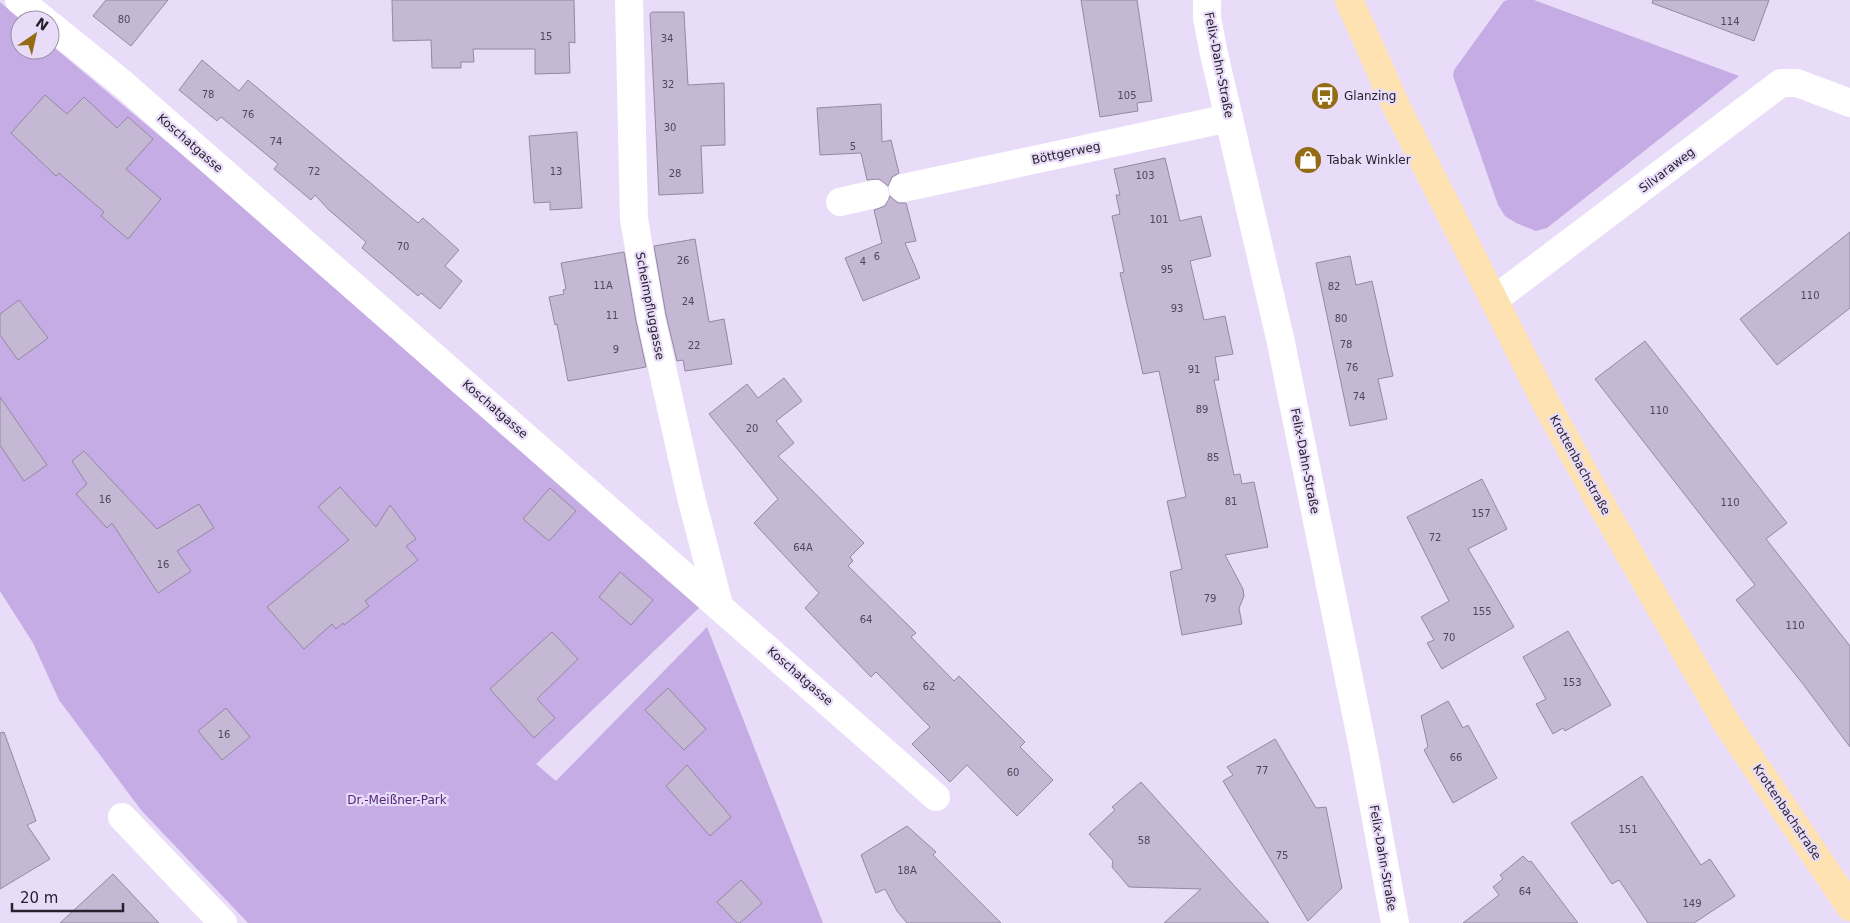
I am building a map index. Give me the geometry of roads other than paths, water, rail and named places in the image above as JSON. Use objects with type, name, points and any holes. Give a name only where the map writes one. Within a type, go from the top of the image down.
[{"type":"main road","name":"Krottenbachstraße","points":[[1349,0],[1397,108],[1548,407],[1600,504],[1726,722],[1850,907]]},
{"type":"street","points":[[19,0],[32,10]]},
{"type":"street","name":"Scheimpfluggasse","points":[[629,0],[634,219],[651,318],[702,542],[719,605]]},
{"type":"street","name":"Felix-Dahn-Straße","points":[[1207,0],[1207,18],[1280,338],[1363,748],[1395,923]]},
{"type":"street","name":"Koschatgasse","points":[[60,33],[123,84],[936,797]]},
{"type":"street","name":"Silvaraweg","points":[[1495,300],[1781,83],[1797,83],[1850,103]]},
{"type":"street","name":"Böttgerweg","points":[[903,188],[1229,118]]},
{"type":"street","points":[[840,202],[875,194]]},
{"type":"street","points":[[122,816],[223,923]]},
{"type":"place","name":"Glanzing","points":[[1325,96]]},
{"type":"place","name":"Tabak Winkler","points":[[1308,160]]},
{"type":"park label","name":"Dr.-Meißner-Park","points":[[397,800]]}]
